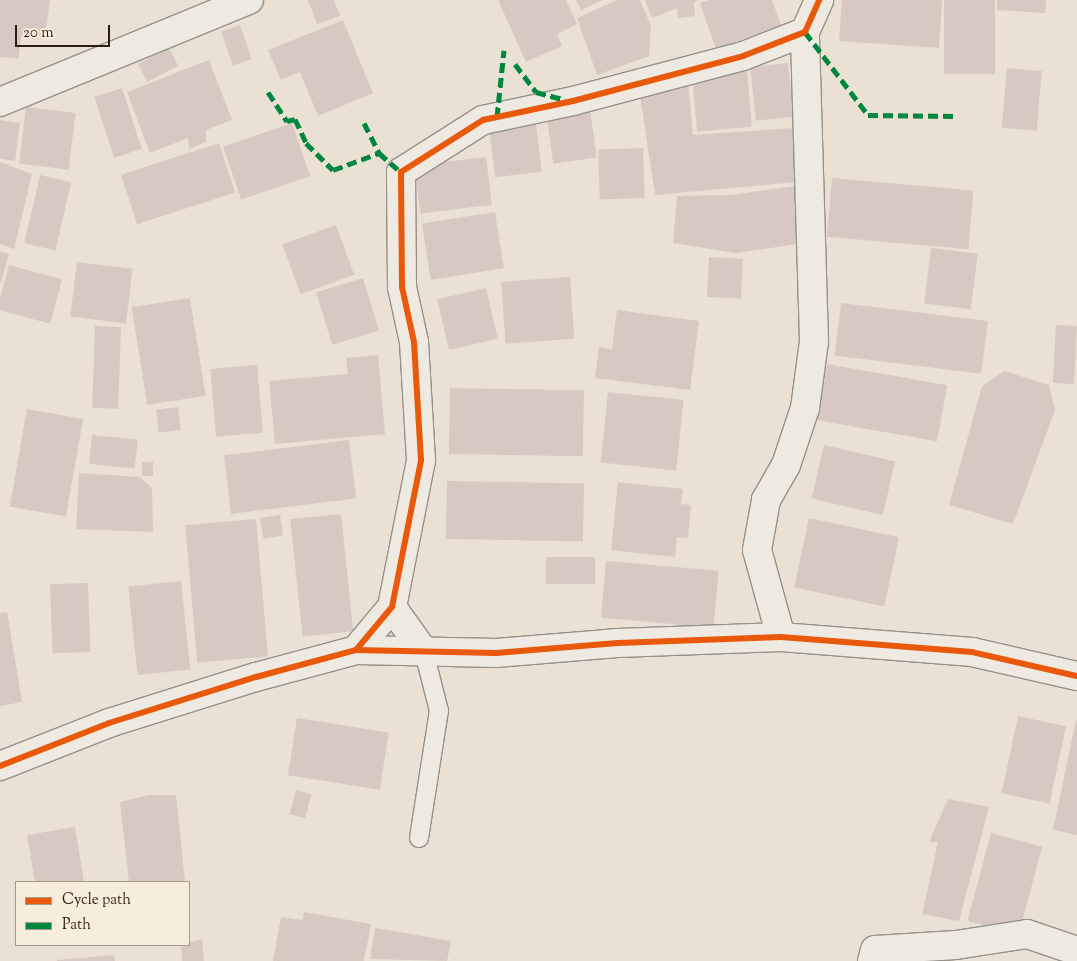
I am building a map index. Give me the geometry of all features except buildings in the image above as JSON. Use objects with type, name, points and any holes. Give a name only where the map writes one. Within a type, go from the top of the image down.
[{"type":"street","points":[[0,102],[249,0]]},
{"type":"street","points":[[781,637],[757,550],[766,500],[786,465],[805,408],[814,340],[805,32],[819,0]]},
{"type":"street","points":[[356,650],[392,607],[421,460],[414,342],[402,287],[400,172],[483,120],[573,101],[743,56],[805,32]]},
{"type":"street","points":[[392,607],[424,652]]},
{"type":"street","points":[[0,766],[109,723],[256,677],[356,650],[496,653],[618,643],[781,637],[972,652],[1077,676]]},
{"type":"street","points":[[872,961],[875,950],[956,945],[1027,934],[1077,951]]},
{"type":"lane","points":[[419,838],[439,711],[424,652]]},
{"type":"marked path","points":[[805,32],[868,115],[956,116]]},
{"type":"marked path","points":[[497,117],[504,50]]},
{"type":"marked path","points":[[515,64],[536,92],[565,100]]},
{"type":"marked path","points":[[268,92],[287,121],[295,119],[306,143],[333,170],[379,153]]},
{"type":"marked path","points":[[364,123],[379,153],[401,172]]},
{"type":"cycle path","points":[[356,650],[392,607],[421,460],[414,342],[402,287],[401,172],[483,120],[573,101],[743,56],[805,32],[819,0]]},
{"type":"cycle path","points":[[0,766],[109,723],[256,677],[356,650],[496,653],[618,643],[781,637],[972,652],[1077,676]]}]
